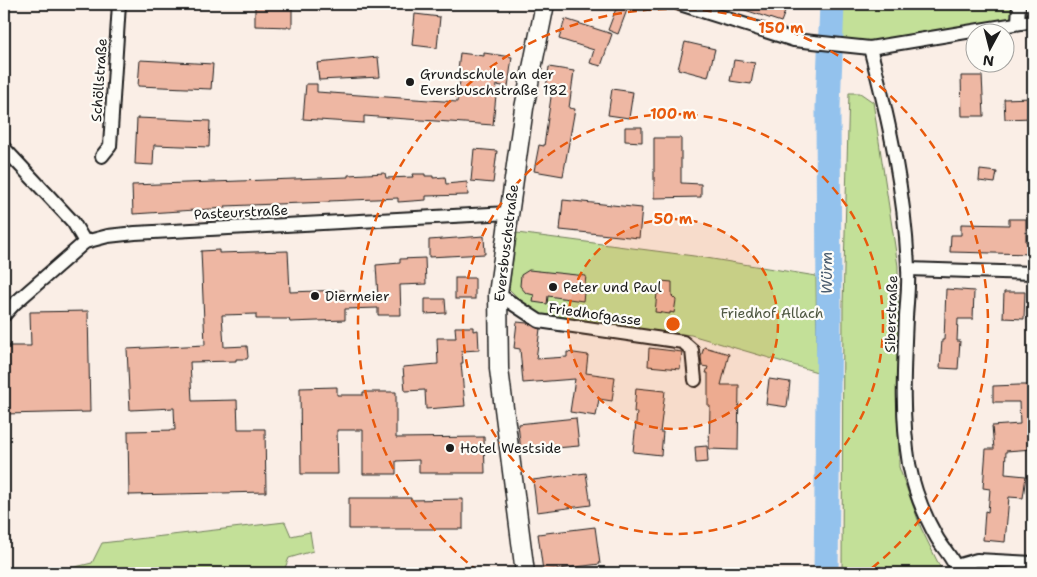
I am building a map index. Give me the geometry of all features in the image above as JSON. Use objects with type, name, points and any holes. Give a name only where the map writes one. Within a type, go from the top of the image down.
[{"type":"main road","name":"Eversbuschstraße","points":[[525,573],[499,369],[498,294],[524,108],[545,4]]},
{"type":"street","name":"Schöllstraße","points":[[102,156],[110,146],[119,4]]},
{"type":"street","points":[[680,4],[794,40],[870,48],[1033,20]]},
{"type":"street","points":[[1018,23],[1019,4]]},
{"type":"street","name":"Siberstraße","points":[[870,48],[895,152],[902,203],[908,268],[904,364],[905,432],[909,463],[926,518],[957,570]]},
{"type":"street","points":[[4,148],[74,222],[85,242]]},
{"type":"street","name":"Pasteurstraße","points":[[4,315],[85,242],[108,236],[134,233],[509,213]]},
{"type":"street","points":[[908,268],[1033,273]]},
{"type":"street","name":"Friedhofgasse","points":[[498,294],[539,322],[683,342],[692,350],[695,380]]},
{"type":"street","points":[[957,570],[977,560],[1033,563]]},
{"type":"green space","points":[[832,4],[1014,4],[1010,22],[964,22],[964,28],[860,43],[832,38]]},
{"type":"green space","points":[[849,93],[860,93],[873,102],[898,266],[899,467],[921,528],[943,573],[842,573],[843,304]]},
{"type":"green space","name":"Friedhof Allach","points":[[517,233],[694,256],[816,276],[817,372],[691,335],[544,318],[531,311],[509,289]]},
{"type":"green space","points":[[285,522],[291,536],[310,532],[313,551],[289,558],[283,573],[50,573],[92,563],[102,543]]},
{"type":"building","points":[[255,4],[292,4],[292,27],[255,26]]},
{"type":"building","points":[[733,4],[788,4],[781,22],[733,6]]},
{"type":"building","points":[[617,6],[627,10],[618,34],[608,30]]},
{"type":"building","points":[[415,14],[440,17],[437,48],[412,45]]},
{"type":"building","points":[[565,19],[612,34],[601,66],[590,63],[594,50],[559,39]]},
{"type":"building","points":[[685,42],[715,49],[708,77],[678,69]]},
{"type":"building","points":[[460,53],[484,56],[484,53],[512,57],[508,87],[497,85],[493,125],[364,116],[364,123],[303,119],[306,84],[317,84],[317,92],[457,102],[460,81],[457,80]]},
{"type":"building","points":[[378,57],[380,77],[319,80],[317,63]]},
{"type":"building","points":[[140,60],[213,64],[211,89],[138,86]]},
{"type":"building","points":[[734,60],[755,63],[751,84],[730,81]]},
{"type":"building","points":[[549,67],[574,71],[569,108],[575,109],[563,176],[534,171],[539,145],[544,146],[552,90],[546,89]]},
{"type":"building","points":[[961,76],[982,76],[984,116],[962,116]]},
{"type":"building","points":[[612,89],[633,92],[629,118],[608,115]]},
{"type":"building","points":[[1031,98],[1032,118],[1005,119],[1004,99]]},
{"type":"building","points":[[137,118],[210,121],[209,147],[154,145],[153,165],[135,164]]},
{"type":"building","points":[[625,127],[642,127],[642,142],[625,141]]},
{"type":"building","points":[[654,138],[681,138],[681,183],[701,184],[701,197],[654,198]]},
{"type":"building","points":[[474,149],[497,151],[493,183],[471,181]]},
{"type":"building","points":[[980,170],[997,172],[995,183],[979,181]]},
{"type":"building","points":[[385,173],[386,178],[413,177],[412,174],[425,174],[425,176],[433,176],[433,178],[445,177],[446,184],[467,182],[468,195],[426,196],[426,200],[398,202],[398,198],[329,201],[225,206],[226,208],[133,214],[132,185],[348,177],[348,175]]},
{"type":"building","points":[[563,200],[642,208],[639,238],[560,230]]},
{"type":"building","points":[[1009,219],[1026,219],[1026,242],[1033,242],[1033,254],[950,252],[951,235],[961,235],[961,224],[1009,225]]},
{"type":"building","points":[[484,236],[485,254],[429,257],[429,240]]},
{"type":"building","points":[[219,250],[219,253],[288,251],[290,292],[344,290],[344,299],[378,297],[376,265],[400,263],[400,259],[425,258],[426,284],[400,285],[401,315],[378,315],[378,308],[345,309],[345,320],[290,322],[289,319],[256,319],[256,314],[222,315],[224,347],[247,346],[248,357],[247,359],[236,359],[236,361],[190,362],[192,401],[237,400],[238,429],[265,429],[266,492],[129,495],[128,431],[175,430],[174,408],[130,410],[127,349],[205,345],[201,251]]},
{"type":"building","name":"Peter und Paul","points":[[529,270],[586,276],[583,301],[548,296],[547,304],[533,302],[534,295],[526,293],[520,286],[521,275]]},
{"type":"building","points":[[455,278],[475,278],[475,299],[455,299]]},
{"type":"building","points":[[661,281],[672,282],[672,296],[676,300],[674,313],[655,312],[657,293],[659,294]]},
{"type":"building","points":[[946,289],[974,291],[973,319],[958,319],[957,341],[960,341],[958,369],[940,368],[942,340],[944,340]]},
{"type":"building","points":[[1004,292],[1025,292],[1024,319],[1003,318]]},
{"type":"building","points":[[425,299],[445,299],[446,313],[425,314]]},
{"type":"building","points":[[88,311],[90,412],[4,414],[4,346],[31,346],[30,312]]},
{"type":"building","points":[[517,322],[527,323],[540,329],[536,359],[567,357],[567,352],[588,355],[586,373],[615,377],[612,401],[599,399],[596,416],[570,412],[575,379],[523,383],[520,349],[514,348]]},
{"type":"building","points":[[455,327],[473,327],[473,331],[478,330],[479,350],[462,351],[463,363],[461,363],[465,406],[426,409],[425,390],[405,391],[403,367],[438,364],[437,338],[456,338]]},
{"type":"building","points":[[704,347],[729,354],[721,385],[739,385],[738,450],[709,449],[710,406],[708,406],[708,373],[706,373],[708,367],[702,366],[701,357]]},
{"type":"building","points":[[649,348],[682,352],[680,369],[648,366]]},
{"type":"building","points":[[769,379],[790,382],[787,407],[766,404]]},
{"type":"building","points":[[1033,385],[1033,449],[1006,451],[1005,474],[1026,476],[1023,498],[1009,497],[1005,542],[983,540],[985,511],[988,512],[990,489],[983,488],[986,449],[994,449],[992,426],[1020,424],[1019,402],[993,402],[993,386]]},
{"type":"building","points":[[337,387],[337,395],[363,395],[363,392],[396,392],[396,438],[484,437],[485,473],[419,473],[419,460],[396,461],[396,474],[363,474],[363,430],[337,430],[338,474],[301,474],[300,388]]},
{"type":"building","points":[[636,388],[665,391],[660,432],[663,432],[661,455],[633,452],[637,412],[634,412]]},
{"type":"building","points":[[576,418],[579,446],[521,451],[518,424]]},
{"type":"building","points":[[707,446],[708,462],[696,463],[695,447]]},
{"type":"building","points":[[586,473],[591,505],[537,512],[533,480]]},
{"type":"building","points":[[349,498],[463,499],[463,529],[349,529]]},
{"type":"building","points":[[595,527],[600,564],[543,571],[538,534]]},
{"type":"waterway","name":"Würm","points":[[826,573],[829,312],[828,107],[832,4]]},
{"type":"place","name":"Grundschule an der Eversbuschstraße 182","points":[[410,82]]},
{"type":"place","name":"Peter und Paul","points":[[553,287]]},
{"type":"place","name":"Diermeier","points":[[315,296]]},
{"type":"place","name":"Hotel Westside","points":[[450,448]]}]
